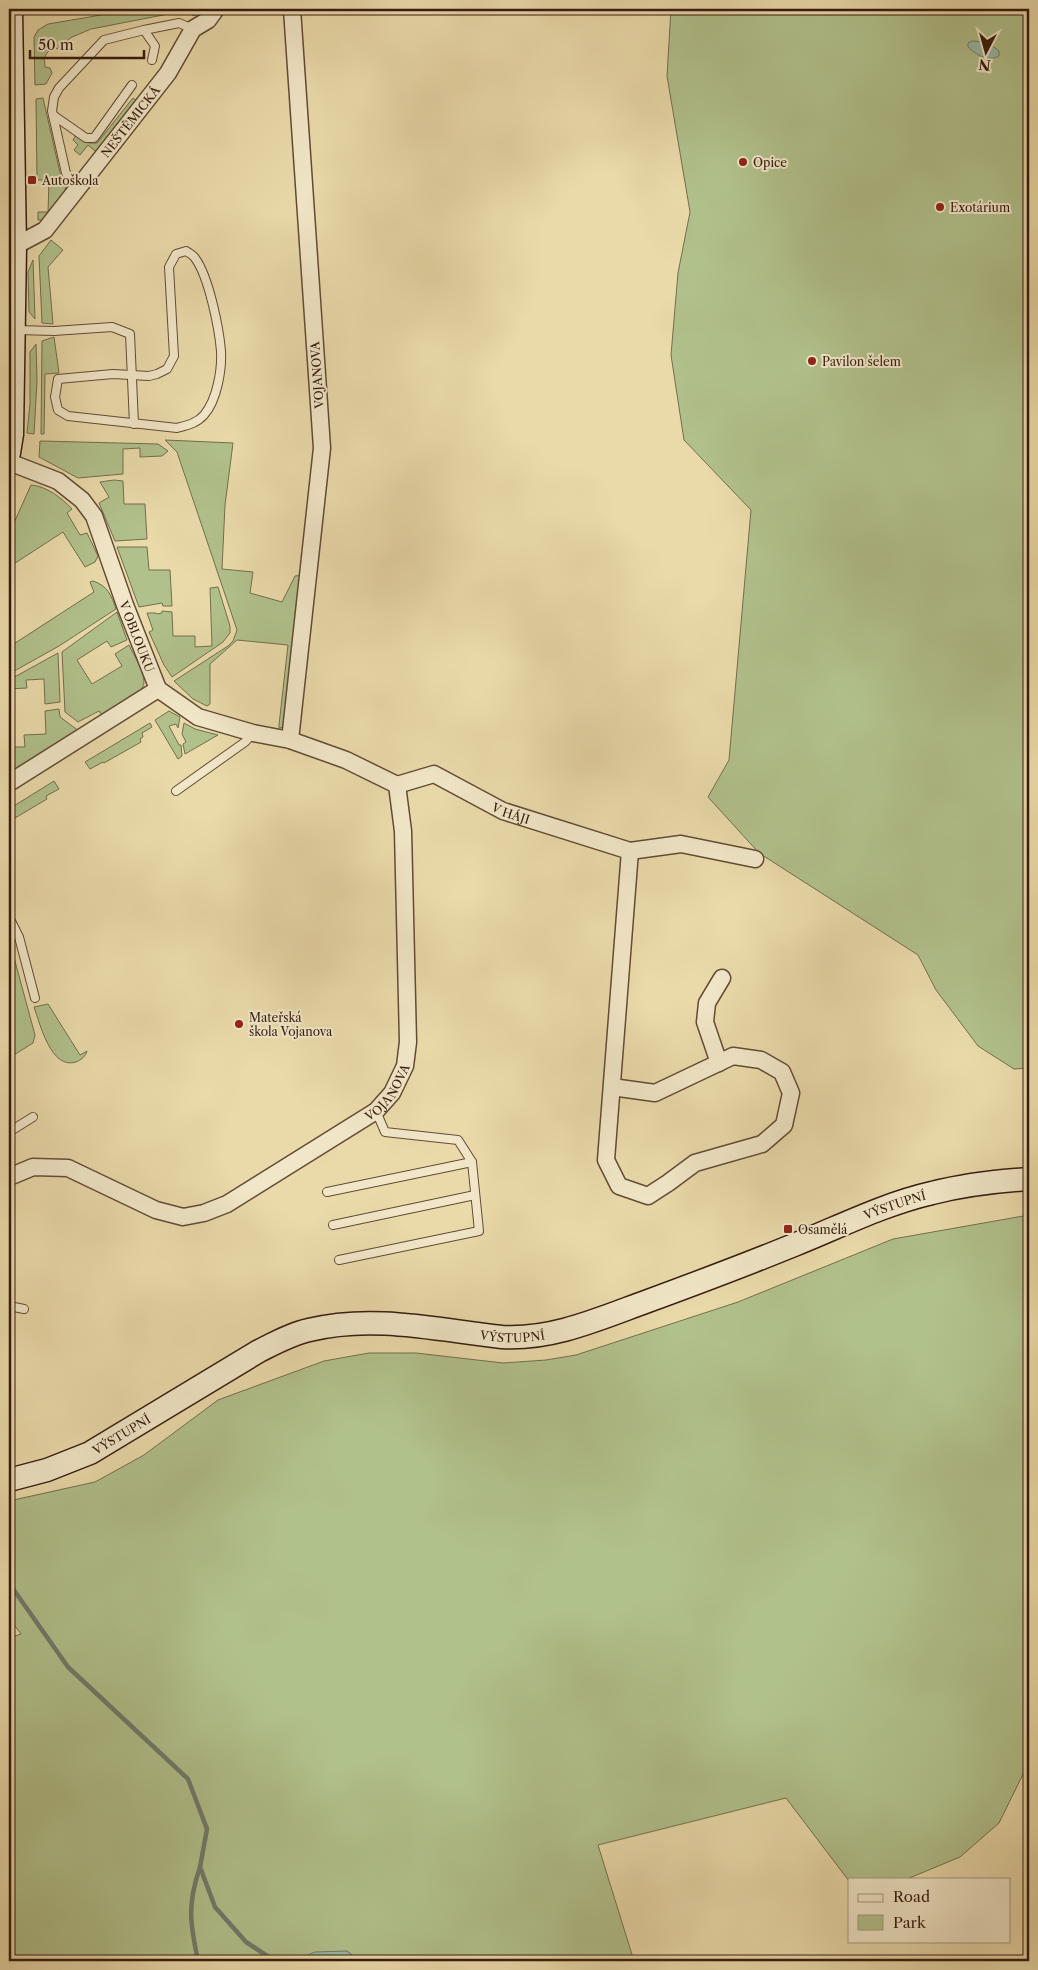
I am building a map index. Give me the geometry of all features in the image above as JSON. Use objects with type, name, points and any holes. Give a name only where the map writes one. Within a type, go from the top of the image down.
[{"type":"street","name":"NEŠTĚMICKÁ","points":[[15,246],[44,230],[168,73],[193,29],[208,20],[216,9]]},
{"type":"street","name":"VOJANOVA","points":[[290,740],[322,448],[292,9]]},
{"type":"street","points":[[9,453],[12,434],[15,246],[14,10]]},
{"type":"street","name":"V OBLOUKU","points":[[9,462],[58,481],[82,500],[94,516],[125,605],[158,689],[9,783]]},
{"type":"street","points":[[158,689],[198,717],[253,734],[290,740],[346,760],[397,785]]},
{"type":"street","name":"V HÁJI","points":[[397,785],[434,774],[503,811],[630,851],[681,844],[755,859]]},
{"type":"street","name":"VOJANOVA","points":[[9,1178],[33,1167],[68,1168],[156,1210],[183,1216],[204,1214],[227,1204],[376,1111],[392,1093],[405,1066],[408,1042],[403,831],[397,785]]},
{"type":"street","points":[[612,1087],[655,1093],[733,1056],[761,1060],[782,1072],[791,1093],[784,1125],[762,1144],[695,1163],[668,1184],[648,1196],[619,1186],[606,1160],[630,851]]},
{"type":"street","points":[[719,1063],[705,1022],[707,1003],[722,978]]},
{"type":"street","name":"VÝSTUPNÍ","points":[[9,1480],[47,1470],[90,1452],[259,1350],[308,1330],[343,1324],[375,1322],[502,1337],[521,1338],[554,1333],[594,1321],[728,1272],[890,1207],[931,1193],[997,1181],[1029,1179]]},
{"type":"lane","points":[[76,188],[66,173],[54,115],[54,97],[59,88],[104,40],[179,24],[193,29]]},
{"type":"lane","points":[[144,30],[156,46],[152,60]]},
{"type":"lane","points":[[54,115],[86,138],[94,138],[132,85]]},
{"type":"lane","points":[[186,251],[195,258],[206,279],[213,308],[221,352],[219,375],[213,399],[206,414],[195,423],[177,428],[68,416],[58,410],[55,397],[58,379],[113,374],[132,376],[157,374],[168,369],[174,356],[169,267],[176,254],[186,251]]},
{"type":"lane","points":[[14,330],[54,331],[112,327],[130,334],[134,424]]},
{"type":"lane","points":[[176,791],[245,742],[253,734]]},
{"type":"lane","points":[[9,917],[19,937],[35,998]]},
{"type":"lane","points":[[340,1260],[479,1231],[472,1162],[458,1140],[385,1132],[376,1111]]},
{"type":"lane","points":[[9,1132],[33,1118]]},
{"type":"lane","points":[[327,1192],[472,1162]]},
{"type":"lane","points":[[333,1225],[475,1195]]},
{"type":"lane","points":[[9,1306],[24,1309]]},
{"type":"green space","points":[[136,9],[209,9],[199,17],[192,15],[189,10],[91,29],[70,38],[59,49],[53,48],[46,54],[45,67],[50,68],[52,73],[46,84],[35,85],[34,37],[38,30],[48,24]]},
{"type":"green space","points":[[671,9],[1029,9],[1029,1068],[1014,1069],[978,1046],[936,990],[918,955],[759,853],[708,797],[729,760],[751,510],[684,440],[671,355],[678,273],[690,212],[667,76]]},
{"type":"green space","points":[[43,98],[61,177],[66,187],[64,193],[44,220],[38,220],[38,212],[48,212],[49,180],[37,180],[36,99]]},
{"type":"green space","points":[[133,98],[137,101],[98,150],[95,151],[88,145],[80,155],[74,150],[78,145],[73,140],[76,135],[89,143],[97,143]]},
{"type":"green space","points":[[51,240],[63,250],[48,267],[53,324],[42,323],[39,256]]},
{"type":"green space","points":[[33,260],[35,319],[29,312],[28,272]]},
{"type":"green space","points":[[54,337],[59,373],[45,374],[44,434],[41,434],[42,341]]},
{"type":"green space","points":[[36,344],[37,381],[34,434],[27,433],[30,404],[30,352]]},
{"type":"green space","points":[[165,440],[233,443],[225,505],[222,569],[253,572],[250,593],[282,602],[295,576],[304,575],[284,727],[279,728],[288,645],[237,640],[210,664],[210,704],[207,706],[193,699],[174,681],[228,646],[233,641],[237,630],[177,452]]},
{"type":"green space","points":[[40,441],[158,444],[168,451],[162,456],[140,457],[140,448],[123,449],[123,474],[78,478],[39,457]]},
{"type":"green space","points":[[123,481],[124,504],[145,504],[147,539],[115,541],[99,503],[109,497],[100,482]]},
{"type":"green space","points":[[31,485],[53,493],[72,509],[67,513],[80,535],[87,533],[98,556],[95,562],[85,567],[63,532],[9,567],[9,534]]},
{"type":"green space","points":[[117,547],[147,547],[149,570],[170,570],[172,606],[163,606],[162,603],[139,607]]},
{"type":"green space","points":[[93,581],[108,592],[116,609],[59,646],[9,674],[9,647],[94,592],[90,582]]},
{"type":"green space","points":[[218,587],[230,626],[230,633],[223,642],[172,677],[164,665],[149,632],[153,630],[147,613],[172,612],[173,636],[195,636],[195,647],[212,646],[210,588]]},
{"type":"green space","points":[[117,612],[127,640],[111,647],[107,641],[77,660],[92,684],[122,666],[115,654],[129,645],[142,673],[143,687],[134,697],[103,717],[99,711],[78,722],[65,712],[62,652]]},
{"type":"green space","points":[[58,653],[60,702],[45,704],[44,679],[26,680],[27,688],[9,689],[9,680]]},
{"type":"green space","points":[[59,709],[60,717],[79,731],[9,774],[9,747],[25,747],[24,735],[46,734],[45,711]]},
{"type":"green space","points":[[169,711],[180,717],[178,728],[176,724],[169,726],[179,745],[181,745],[182,756],[178,759],[155,720]]},
{"type":"green space","points":[[150,723],[152,727],[142,733],[141,742],[90,769],[85,762]]},
{"type":"green space","points":[[184,723],[195,729],[218,735],[185,754],[183,744],[186,742],[182,734]]},
{"type":"green space","points":[[54,781],[59,789],[46,796],[47,799],[15,818],[13,816],[9,819],[9,809]]},
{"type":"green space","points":[[9,939],[35,1035],[33,1043],[9,1058]]},
{"type":"green space","points":[[48,1004],[80,1055],[87,1051],[78,1061],[67,1063],[53,1053],[48,1044],[34,1007]]},
{"type":"green space","points":[[1029,1215],[1029,1762],[999,1823],[960,1857],[909,1878],[848,1878],[848,1880],[786,1798],[598,1845],[634,1961],[359,1961],[347,1951],[294,1961],[9,1961],[9,1638],[21,1634],[9,1618],[9,1501],[95,1482],[144,1455],[218,1400],[324,1361],[369,1353],[416,1353],[503,1363],[546,1360],[576,1355],[738,1302],[893,1239]]},
{"type":"shaded area","points":[[972,41],[983,42],[993,46],[999,51],[999,56],[987,58],[975,53],[968,47],[968,43]]},
{"type":"shaded area","points":[[347,1951],[359,1961],[294,1961],[315,1952]]},
{"type":"waterway","points":[[9,1583],[68,1667],[188,1779],[207,1829],[200,1867],[215,1907],[246,1942],[275,1961]]},
{"type":"waterway","points":[[198,1961],[191,1914],[193,1892],[200,1867]]},
{"type":"place","name":"Opice","points":[[743,162]]},
{"type":"place","name":"Autoškola","points":[[32,180]]},
{"type":"place","name":"Exotárium","points":[[940,207]]},
{"type":"place","name":"Pavilon šelem","points":[[812,361]]},
{"type":"place","name":"Mateřská škola Vojanova","points":[[239,1024]]},
{"type":"place","name":"Osamělá","points":[[788,1229]]}]
